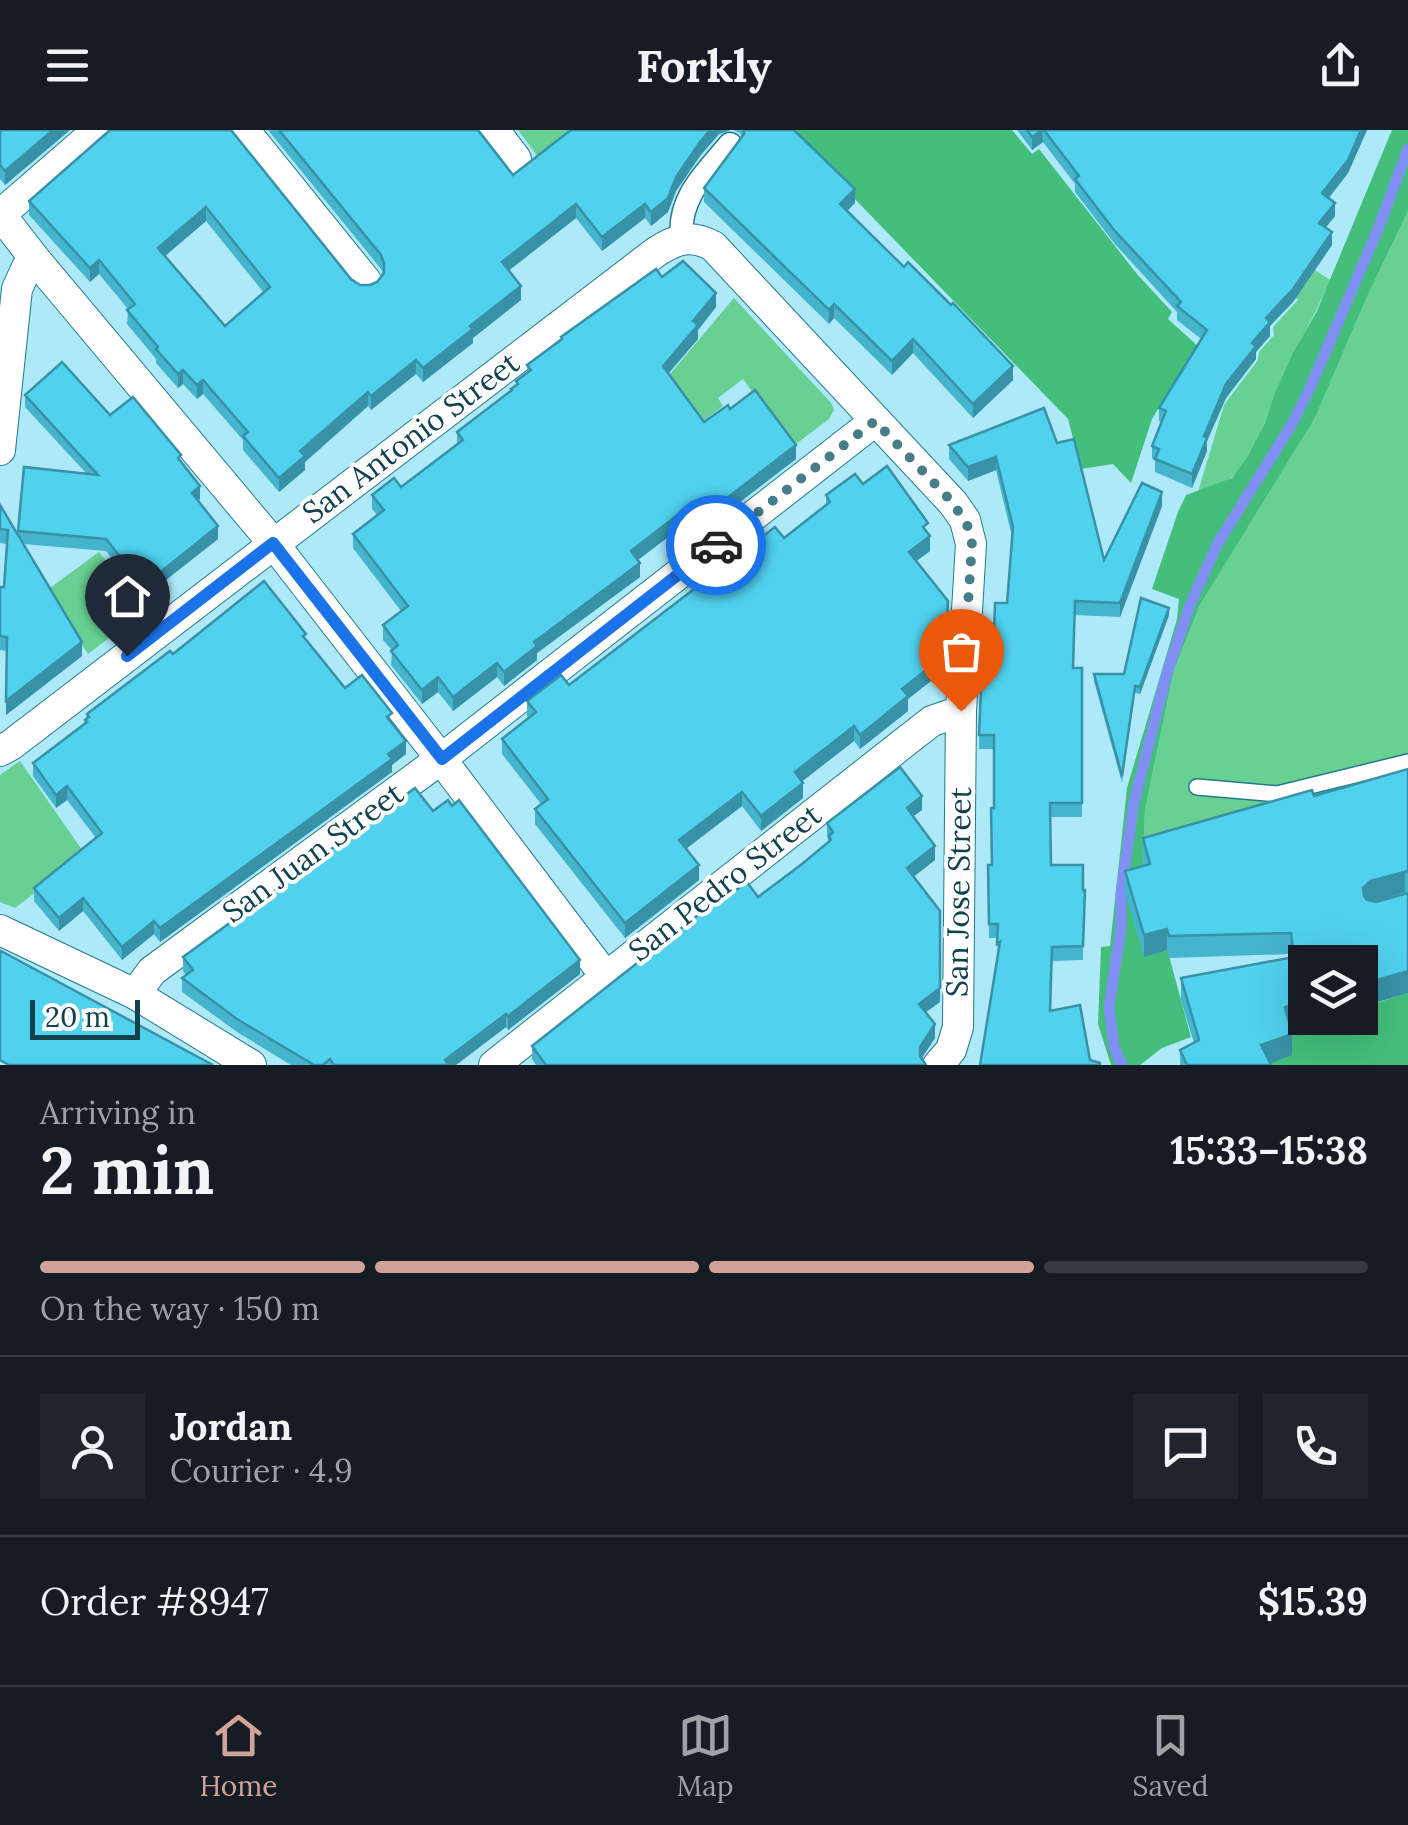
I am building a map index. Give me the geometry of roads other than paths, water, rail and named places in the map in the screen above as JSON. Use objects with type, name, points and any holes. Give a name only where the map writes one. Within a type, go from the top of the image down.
[{"type":"street","points":[[98,130],[0,214],[273,543],[606,977]]},
{"type":"street","points":[[244,130],[366,281]]},
{"type":"street","points":[[494,130],[516,159]]},
{"type":"street","points":[[682,239],[680,224],[686,202],[730,144]]},
{"type":"street","name":"San Jose Street","points":[[682,239],[714,246],[953,503],[968,527],[972,544],[961,711],[958,1027],[951,1050],[938,1065]]},
{"type":"street","name":"San Antonio Street","points":[[0,751],[656,252],[682,239]]},
{"type":"street","points":[[0,450],[17,290],[35,258]]},
{"type":"street","name":"San Juan Street","points":[[135,994],[152,970],[442,759],[875,421]]},
{"type":"street","name":"San Pedro Street","points":[[494,1065],[919,731],[961,711]]},
{"type":"street","points":[[0,930],[135,994],[251,1065]]},
{"type":"lane","points":[[1196,787],[1277,794],[1408,762]]},
{"type":"waterway","points":[[1122,1065],[1114,1047],[1109,1007],[1121,928],[1121,893],[1134,802],[1167,673],[1190,605],[1218,543],[1310,388],[1408,149]]}]
